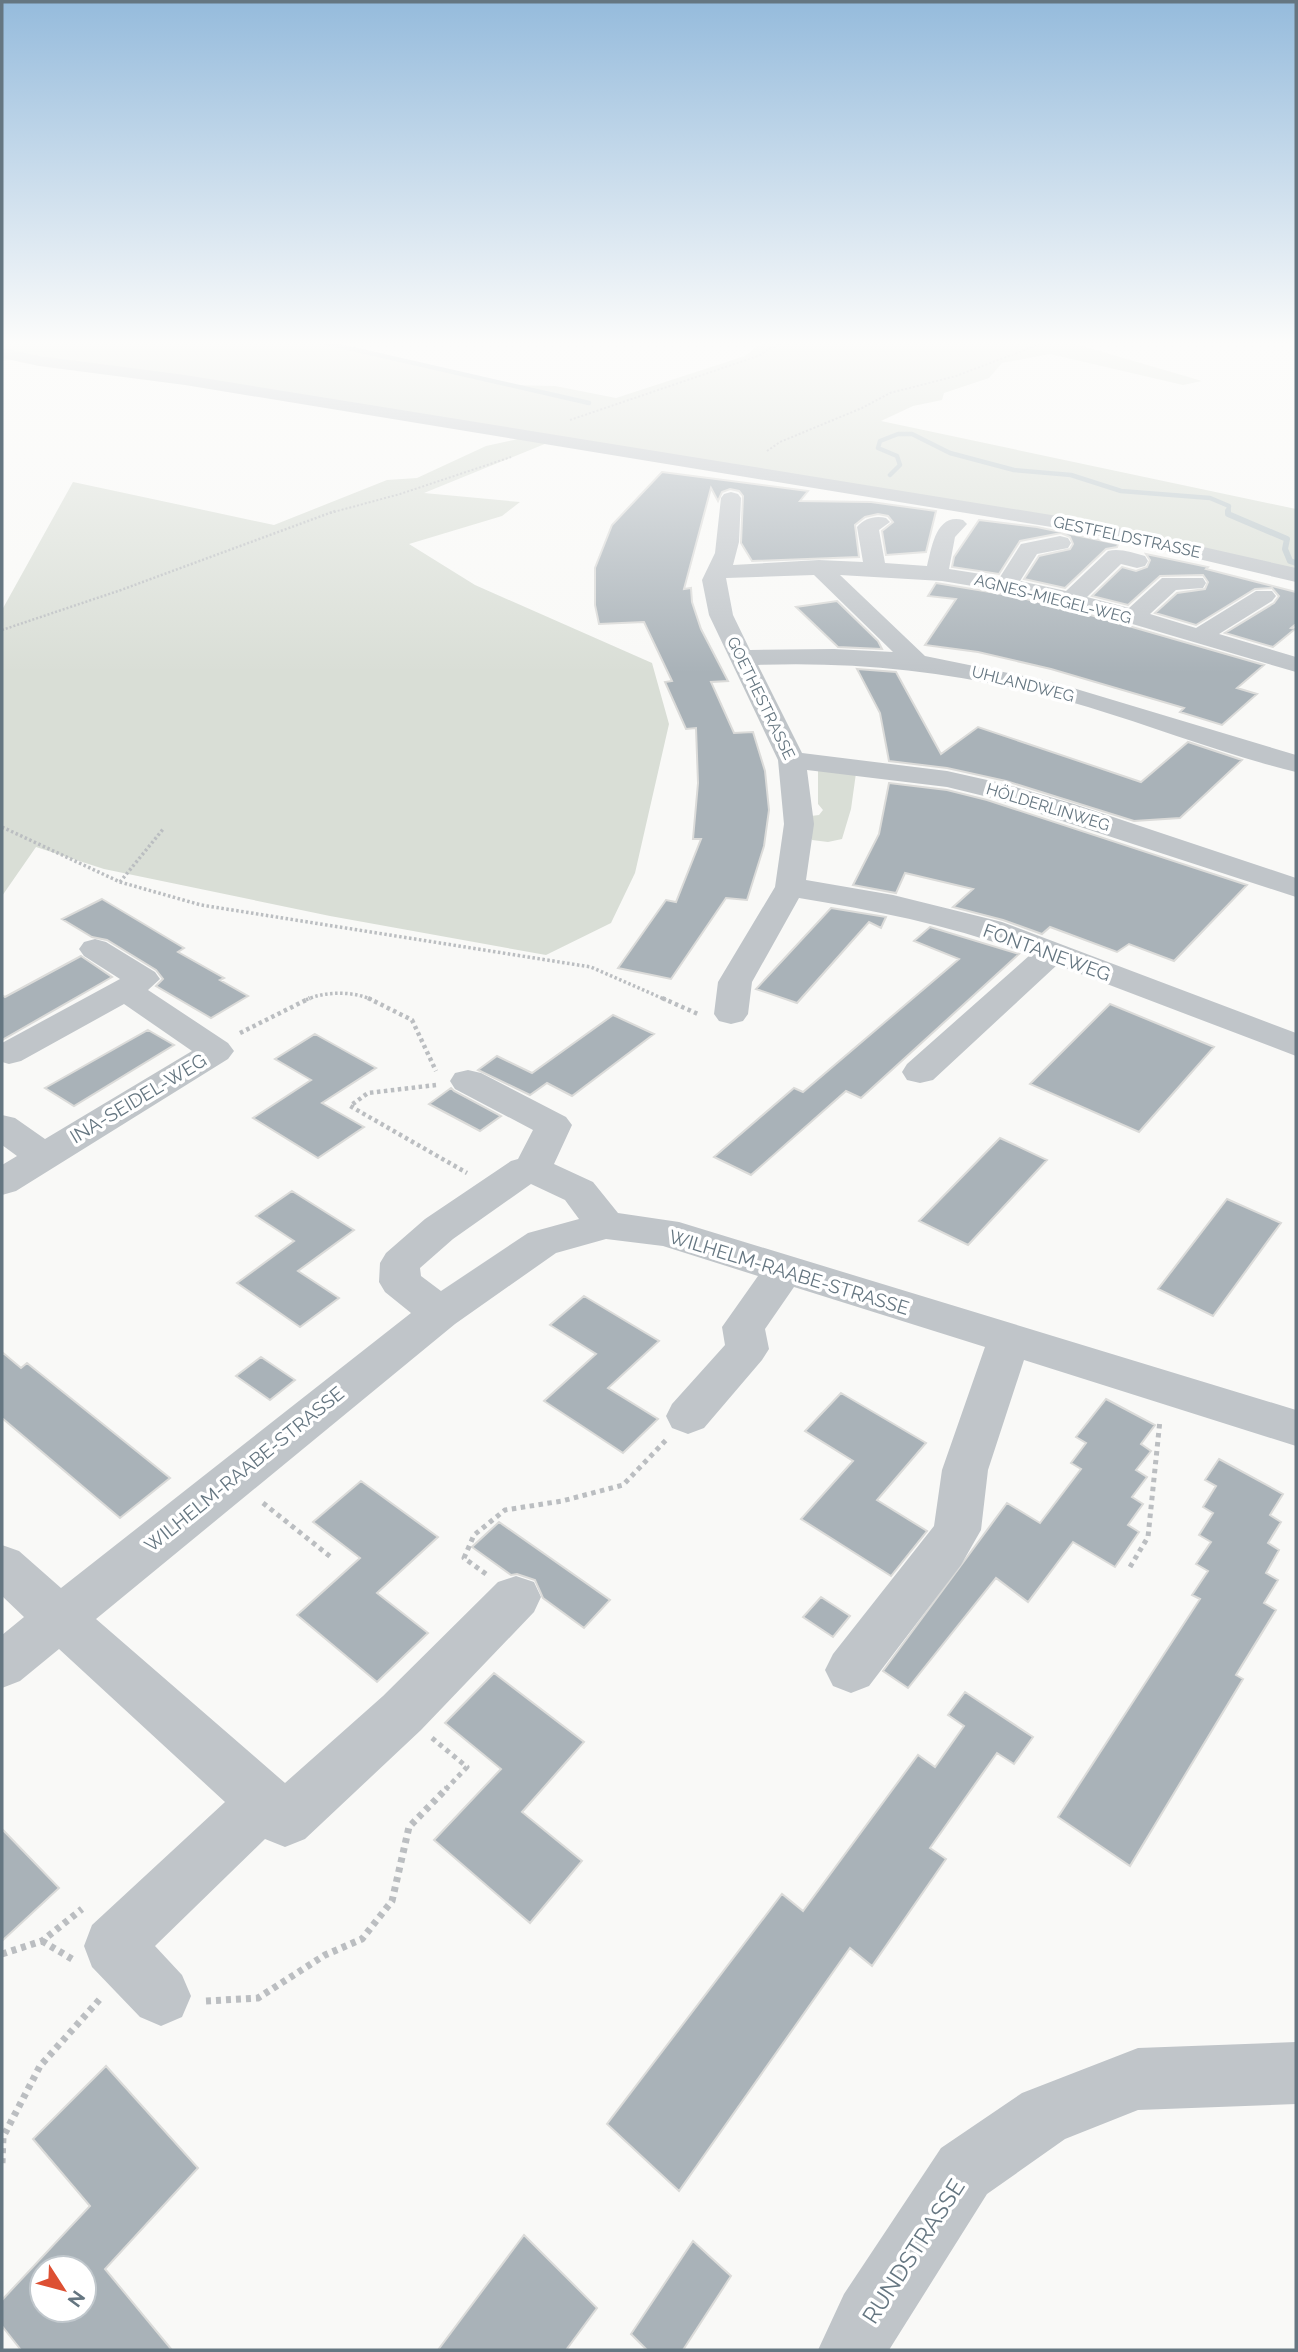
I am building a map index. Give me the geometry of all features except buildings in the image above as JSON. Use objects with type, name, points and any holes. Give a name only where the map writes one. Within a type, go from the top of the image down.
[{"type":"street","name":"GESTFELDSTRASSE","points":[[632,453],[1087,527],[1296,575]]},
{"type":"street","name":"GOETHESTRASSE","points":[[730,1014],[735,982],[790,887],[799,824],[792,760],[721,615],[713,580],[720,572],[731,519],[731,498]]},
{"type":"street","points":[[875,569],[868,527],[879,522]]},
{"type":"street","points":[[937,574],[945,533],[956,524]]},
{"type":"street","points":[[1006,586],[1029,549],[1060,543]]},
{"type":"street","points":[[1070,600],[1116,556],[1137,561]]},
{"type":"street","name":"AGNES-MIEGEL-WEG","points":[[720,572],[820,566],[937,574],[1070,600],[1296,665]]},
{"type":"street","points":[[820,566],[918,663]]},
{"type":"street","points":[[1132,618],[1170,583],[1195,583]]},
{"type":"street","points":[[1198,637],[1264,596]]},
{"type":"street","name":"UHLANDWEG","points":[[740,658],[812,655],[918,663],[1003,677],[1296,764]]},
{"type":"street","name":"HÖLDERLINWEG","points":[[792,760],[947,779],[995,790],[1064,810],[1296,888]]},
{"type":"street","name":"FONTANEWEG","points":[[790,887],[893,904],[990,929],[1296,1045]]},
{"type":"street","points":[[9,1052],[143,979],[95,949]]},
{"type":"street","points":[[920,1072],[1051,953]]},
{"type":"street","name":"INA-SEIDEL-WEG","points":[[2,1182],[216,1051],[125,990]]},
{"type":"street","points":[[456,1083],[553,1125],[531,1171]]},
{"type":"street","points":[[2,1127],[43,1156]]},
{"type":"street","points":[[440,1313],[400,1282],[400,1264],[439,1229],[525,1170],[579,1191],[606,1225]]},
{"type":"street","name":"WILHELM-RAABE-STRASSE","points":[[2,1665],[440,1313],[542,1243],[606,1225],[665,1232],[1296,1429]]},
{"type":"street","points":[[688,1416],[747,1349],[743,1327],[783,1271]]},
{"type":"street","points":[[851,1670],[957,1531],[965,1470],[1009,1340]]},
{"type":"street","points":[[2,1566],[275,1811]]},
{"type":"street","points":[[146,1980],[113,1946],[275,1811],[402,1713],[516,1597]]},
{"type":"street","name":"RUNDSTRASSE","points":[[853,2350],[868,2318],[964,2171],[1044,2115],[1138,2079],[1296,2073]]},
{"type":"path","points":[[2,631],[337,510],[474,471],[518,453]]},
{"type":"path","points":[[747,471],[752,462],[765,453]]},
{"type":"path","points":[[2,827],[120,882],[201,905],[591,967],[694,1014],[730,1014]]},
{"type":"path","points":[[120,882],[164,828]]},
{"type":"path","points":[[211,1048],[314,996],[360,994],[412,1020],[456,1083],[368,1093],[350,1105],[495,1189]]},
{"type":"path","points":[[1129,1567],[1148,1537],[1164,1388]]},
{"type":"path","points":[[516,1597],[464,1558],[474,1535],[505,1510],[562,1501],[623,1485],[688,1416]]},
{"type":"path","points":[[232,1479],[332,1558]]},
{"type":"path","points":[[2,2163],[3,2137],[40,2066],[146,1980],[173,2004],[258,1998],[325,1955],[362,1939],[392,1901],[410,1827],[467,1767],[402,1713]]},
{"type":"shaded area","points":[[471,453],[523,453],[424,493],[520,502],[502,516],[409,544],[475,585],[652,663],[669,724],[635,873],[611,923],[546,955],[330,916],[104,869],[36,847],[2,896],[2,610],[73,482],[274,525],[387,480],[417,478]]},
{"type":"shaded area","points":[[645,453],[1031,453],[1296,509],[1296,574],[1158,542],[751,471],[734,464]]},
{"type":"shaded area","points":[[818,769],[856,773],[851,809],[842,839],[828,842],[812,840],[811,816],[819,815],[823,810],[818,804]]},
{"type":"waterway","points":[[889,453],[897,456],[900,465],[890,475]]},
{"type":"waterway","points":[[950,453],[1014,470],[1071,475],[1121,491],[1210,498],[1229,506],[1228,513]]},
{"type":"waterway","points":[[1228,513],[1287,539],[1285,549],[1290,561],[1296,563]]}]
